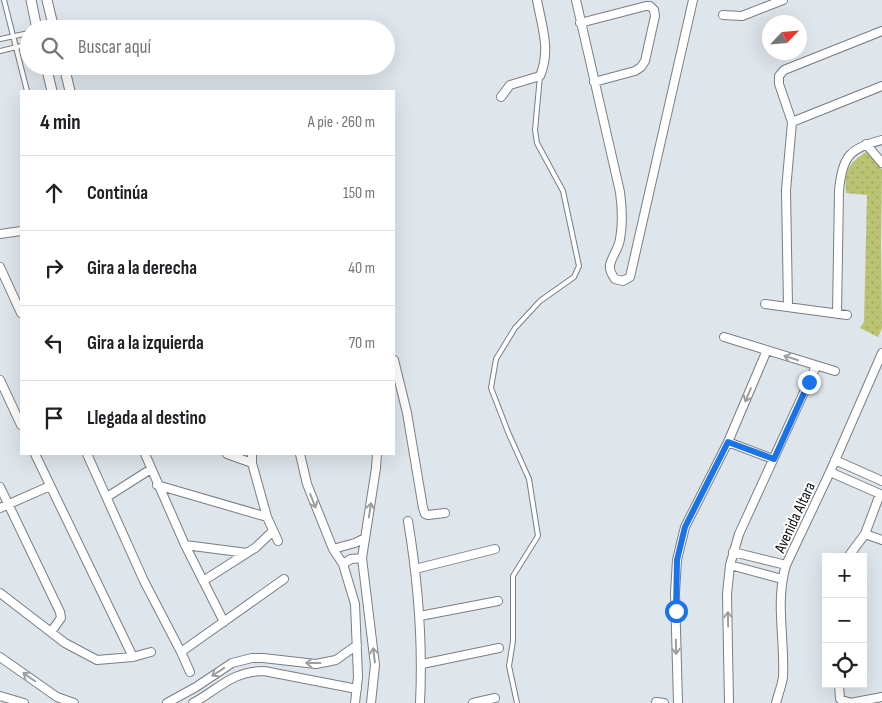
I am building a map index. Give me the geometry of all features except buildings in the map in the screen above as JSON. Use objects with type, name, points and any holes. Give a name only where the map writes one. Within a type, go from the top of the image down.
[{"type":"street","points":[[31,0],[35,20]]},
{"type":"street","points":[[47,0],[51,20]]},
{"type":"street","points":[[501,97],[510,85],[540,76],[545,64],[546,47],[538,0]]},
{"type":"street","points":[[576,0],[621,200],[621,238],[617,252],[610,265],[611,274],[615,280],[623,281],[630,277],[693,0]]},
{"type":"street","points":[[723,15],[742,16],[783,0]]},
{"type":"street","points":[[580,23],[646,6],[650,6],[654,10],[655,16],[645,61],[641,67],[635,71],[594,82]]},
{"type":"street","points":[[788,306],[786,190],[792,122],[779,84],[779,76],[784,70],[882,31]]},
{"type":"street","points":[[48,75],[52,90]]},
{"type":"street","points":[[66,75],[70,90]]},
{"type":"street","points":[[792,122],[882,86]]},
{"type":"street","points":[[837,314],[841,172],[845,161],[851,153],[866,144],[882,141]]},
{"type":"street","points":[[866,144],[882,163]]},
{"type":"street","points":[[0,234],[20,231]]},
{"type":"street","points":[[0,267],[20,311]]},
{"type":"street","points":[[766,304],[847,315]]},
{"type":"street","points":[[724,337],[835,371]]},
{"type":"street","points":[[678,703],[675,593],[677,560],[685,527],[728,442],[766,350]]},
{"type":"street","name":"Avenida Altara","points":[[776,703],[783,678],[780,600],[782,578],[786,565],[836,460],[882,352]]},
{"type":"street","points":[[395,364],[407,413],[425,514],[445,513]]},
{"type":"street","points":[[729,703],[728,594],[733,552],[738,534],[816,366]]},
{"type":"street","points":[[0,380],[20,423]]},
{"type":"street","points":[[728,442],[774,459]]},
{"type":"street","points":[[35,455],[133,657]]},
{"type":"street","points":[[87,455],[144,582],[190,672]]},
{"type":"street","points":[[145,455],[185,545],[224,622]]},
{"type":"street","points":[[230,455],[252,463]]},
{"type":"street","points":[[252,455],[252,463],[267,517],[278,541]]},
{"type":"street","points":[[300,455],[306,484],[333,549],[343,564],[355,604],[358,677],[354,703]]},
{"type":"street","points":[[371,703],[375,665],[362,558],[377,455]]},
{"type":"street","points":[[836,460],[882,481]]},
{"type":"street","points":[[107,496],[151,469]]},
{"type":"street","points":[[851,482],[856,469]]},
{"type":"street","points":[[830,472],[880,494],[865,534],[851,553]]},
{"type":"street","points":[[157,485],[267,517]]},
{"type":"street","points":[[0,508],[50,486]]},
{"type":"street","points":[[0,487],[60,612],[61,618],[51,632]]},
{"type":"street","points":[[408,521],[420,616],[422,664],[420,703]]},
{"type":"street","points":[[203,581],[247,553],[273,531]]},
{"type":"street","points":[[865,534],[882,540]]},
{"type":"street","points":[[333,549],[365,538]]},
{"type":"street","points":[[185,545],[247,553]]},
{"type":"street","points":[[415,569],[495,549]]},
{"type":"street","points":[[733,552],[786,565]]},
{"type":"street","points":[[343,564],[351,559],[362,558]]},
{"type":"street","points":[[758,571],[760,560]]},
{"type":"street","points":[[730,565],[782,578]]},
{"type":"street","points":[[181,652],[284,579]]},
{"type":"street","points":[[0,593],[65,643],[97,660],[133,657],[151,652]]},
{"type":"street","points":[[420,616],[498,601]]},
{"type":"street","points":[[167,703],[196,687],[232,663],[252,658],[263,658],[316,664],[336,660],[357,645]]},
{"type":"street","points":[[422,664],[499,648]]},
{"type":"street","points":[[0,657],[57,697],[74,703]]},
{"type":"street","points":[[252,658],[252,671]]},
{"type":"street","points":[[193,703],[238,675],[252,671],[264,671],[356,689]]},
{"type":"street","points":[[839,688],[840,699],[850,703],[882,697]]},
{"type":"street","points":[[0,696],[24,703]]},
{"type":"street","points":[[473,703],[495,698]]},
{"type":"lane","points":[[4,0],[20,60]]},
{"type":"lane","points":[[0,39],[20,35]]},
{"type":"lane","points":[[0,50],[20,46]]},
{"type":"lane","points":[[23,75],[27,90]]},
{"type":"lane","points":[[517,703],[509,666],[513,641],[513,576],[538,536],[529,480],[491,388],[496,359],[515,328],[540,300],[574,277],[579,266],[563,191],[537,143],[536,130],[540,76]]},
{"type":"green space","points":[[866,152],[882,170],[882,328],[878,337],[860,328],[864,322],[867,195],[846,193],[846,179],[851,164]]},
{"type":"route","points":[[676,611],[677,560],[685,527],[728,442],[774,459],[809,382]]}]
